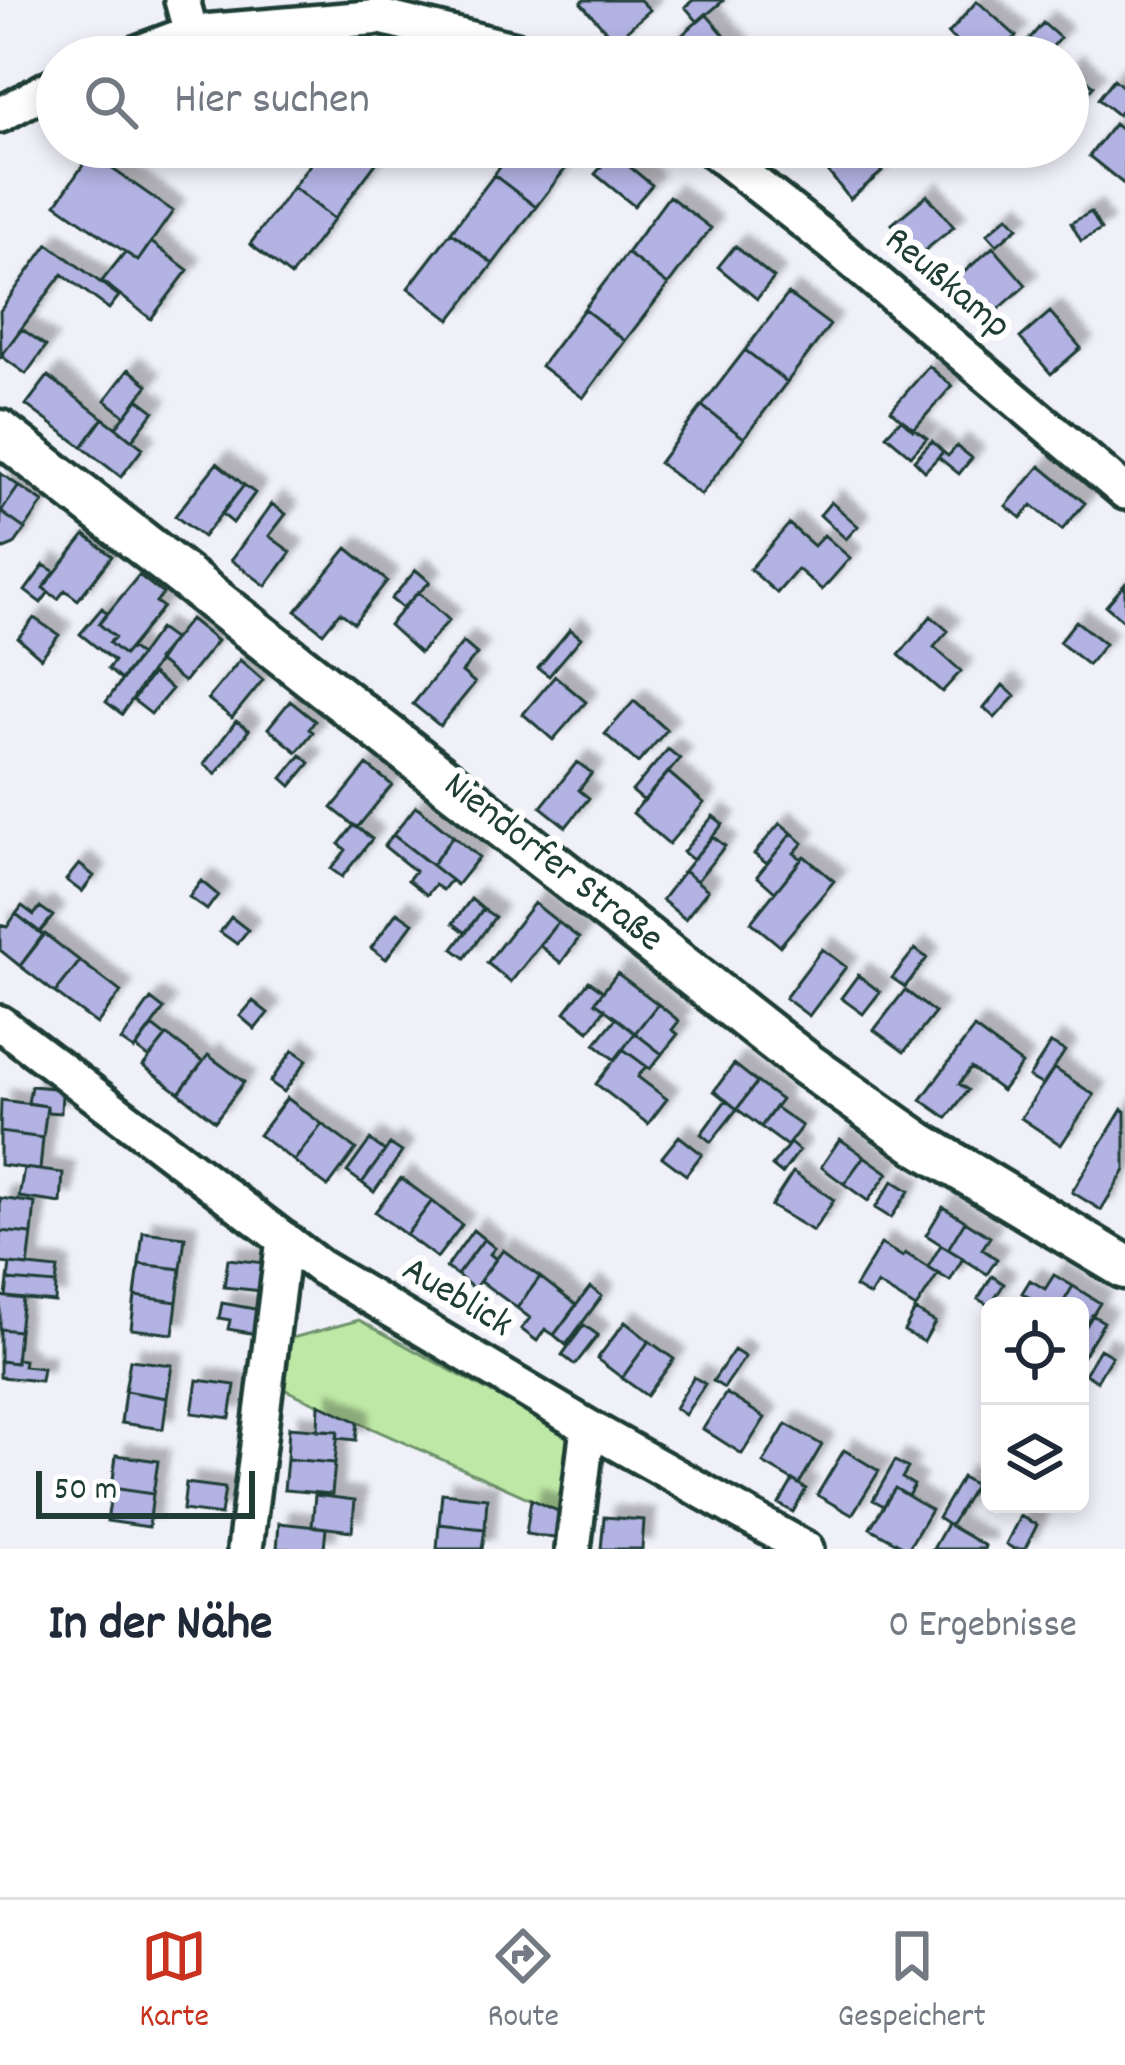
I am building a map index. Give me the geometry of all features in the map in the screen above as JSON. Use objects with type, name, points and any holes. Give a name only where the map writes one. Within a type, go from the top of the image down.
[{"type":"main road","name":"Niendorfer Straße","points":[[0,432],[806,1064],[918,1143],[1125,1267]]},
{"type":"street","points":[[158,36],[187,16],[381,17],[467,36]]},
{"type":"street","points":[[0,115],[36,95]]},
{"type":"street","name":"Reußkamp","points":[[736,168],[1125,492]]},
{"type":"street","name":"Aueblick","points":[[0,1023],[320,1267],[588,1427],[806,1549]]},
{"type":"street","points":[[245,1549],[284,1239]]},
{"type":"street","points":[[573,1549],[588,1427]]},
{"type":"green space","points":[[359,1320],[574,1438],[564,1514],[277,1386],[281,1341]]},
{"type":"building","points":[[640,0],[650,10],[621,36],[611,36],[581,3]]},
{"type":"building","points":[[693,0],[723,1],[698,22],[685,7]]},
{"type":"building","points":[[977,1],[1016,36],[950,36]]},
{"type":"building","points":[[706,14],[725,36],[681,36]]},
{"type":"building","points":[[1043,23],[1058,36],[1032,36]]},
{"type":"building","points":[[1114,79],[1125,89],[1125,107],[1118,115],[1098,99]]},
{"type":"building","points":[[1114,124],[1125,133],[1125,185],[1089,156]]},
{"type":"building","points":[[81,168],[111,168],[173,211],[138,261],[56,204]]},
{"type":"building","points":[[307,168],[372,168],[334,219],[293,187]]},
{"type":"building","points":[[499,168],[566,168],[536,207],[494,175]]},
{"type":"building","points":[[600,168],[631,168],[652,185],[634,206],[595,174]]},
{"type":"building","points":[[825,168],[879,168],[882,172],[850,199]]},
{"type":"building","points":[[494,175],[536,207],[493,264],[451,232]]},
{"type":"building","points":[[293,187],[334,219],[291,276],[250,244]]},
{"type":"building","points":[[927,195],[954,227],[918,256],[892,224]]},
{"type":"building","points":[[669,196],[711,228],[668,285],[627,253]]},
{"type":"building","points":[[1091,212],[1101,230],[1081,241],[1071,223]]},
{"type":"building","points":[[1008,216],[1018,227],[997,245],[987,234]]},
{"type":"building","points":[[451,232],[493,264],[450,320],[408,288]]},
{"type":"building","points":[[151,242],[188,270],[151,319],[102,281],[125,252],[138,261]]},
{"type":"building","points":[[48,244],[119,296],[109,309],[62,274],[1,356],[0,311]]},
{"type":"building","points":[[735,246],[774,278],[757,299],[718,267]]},
{"type":"building","points":[[993,247],[1026,285],[991,316],[957,278]]},
{"type":"building","points":[[627,253],[668,285],[625,341],[584,309]]},
{"type":"building","points":[[788,294],[830,325],[787,382],[745,350]]},
{"type":"building","points":[[584,309],[625,341],[583,398],[541,366]]},
{"type":"building","points":[[1050,312],[1081,348],[1051,374],[1020,338]]},
{"type":"building","points":[[22,329],[46,346],[26,374],[1,356]]},
{"type":"building","points":[[745,350],[787,382],[744,438],[702,406]]},
{"type":"building","points":[[929,366],[952,386],[913,430],[891,410]]},
{"type":"building","points":[[129,369],[148,385],[125,416],[105,400]]},
{"type":"building","points":[[48,376],[103,418],[82,447],[26,405]]},
{"type":"building","points":[[138,399],[154,411],[132,440],[116,427]]},
{"type":"building","points":[[702,406],[744,438],[701,495],[659,463]]},
{"type":"building","points":[[103,418],[143,448],[121,477],[82,447]]},
{"type":"building","points":[[901,419],[927,438],[911,456],[886,435]]},
{"type":"building","points":[[932,441],[943,452],[925,471],[914,460]]},
{"type":"building","points":[[957,446],[972,458],[959,474],[938,457],[943,452],[948,456]]},
{"type":"building","points":[[217,463],[244,485],[203,537],[175,516]]},
{"type":"building","points":[[1040,466],[1085,503],[1062,530],[1032,505],[1021,518],[1006,506]]},
{"type":"building","points":[[0,473],[19,486],[1,512],[0,511]]},
{"type":"building","points":[[244,485],[255,493],[233,523],[222,514]]},
{"type":"building","points":[[19,486],[43,502],[25,529],[1,512]]},
{"type":"building","points":[[831,502],[858,526],[846,539],[820,515]]},
{"type":"building","points":[[272,504],[286,514],[269,536],[291,552],[266,586],[231,560]]},
{"type":"building","points":[[1,512],[25,529],[14,545],[4,549],[0,546]]},
{"type":"building","points":[[789,524],[814,546],[824,535],[850,558],[822,590],[798,569],[777,593],[750,569]]},
{"type":"building","points":[[85,535],[112,556],[78,600],[65,590],[58,599],[43,588]]},
{"type":"building","points":[[347,548],[387,581],[354,623],[340,612],[323,633],[296,611]]},
{"type":"building","points":[[44,565],[55,572],[43,588],[49,592],[41,603],[25,591]]},
{"type":"building","points":[[416,570],[430,582],[402,608],[391,599]]},
{"type":"building","points":[[139,575],[163,594],[156,602],[163,607],[124,655],[109,643],[115,637],[99,624]]},
{"type":"building","points":[[1125,584],[1125,622],[1106,606]]},
{"type":"building","points":[[418,592],[449,620],[420,653],[389,625]]},
{"type":"building","points":[[102,608],[107,613],[99,624],[115,637],[109,643],[124,655],[130,648],[140,655],[121,680],[108,669],[114,661],[80,634]]},
{"type":"building","points":[[931,616],[948,631],[934,647],[961,671],[942,692],[899,655]]},
{"type":"building","points":[[34,618],[59,635],[41,658],[18,638]]},
{"type":"building","points":[[190,619],[217,641],[184,682],[157,660]]},
{"type":"building","points":[[1076,621],[1105,644],[1088,665],[1059,642]]},
{"type":"building","points":[[159,629],[173,639],[122,714],[106,702]]},
{"type":"building","points":[[570,629],[581,638],[549,676],[538,668]]},
{"type":"building","points":[[463,642],[477,654],[462,672],[475,683],[440,726],[413,704]]},
{"type":"building","points":[[240,660],[263,680],[232,718],[208,699]]},
{"type":"building","points":[[152,674],[172,689],[151,714],[133,700]]},
{"type":"building","points":[[555,676],[586,702],[553,740],[523,714]]},
{"type":"building","points":[[1003,685],[1015,696],[995,718],[984,708]]},
{"type":"building","points":[[290,701],[315,721],[309,729],[313,732],[297,752],[268,728]]},
{"type":"building","points":[[634,701],[667,730],[638,763],[605,734]]},
{"type":"building","points":[[236,721],[249,730],[216,774],[204,764]]},
{"type":"building","points":[[668,749],[680,759],[644,801],[632,791]]},
{"type":"building","points":[[301,755],[310,763],[291,786],[282,778]]},
{"type":"building","points":[[577,762],[592,773],[579,790],[589,798],[566,827],[541,807]]},
{"type":"building","points":[[367,765],[392,785],[357,828],[332,808]]},
{"type":"building","points":[[668,772],[704,803],[669,844],[633,813]]},
{"type":"building","points":[[416,806],[453,836],[432,865],[393,835]]},
{"type":"building","points":[[713,816],[723,824],[693,860],[683,852]]},
{"type":"building","points":[[780,823],[792,833],[767,864],[754,854]]},
{"type":"building","points":[[354,825],[372,839],[342,877],[331,869],[346,850],[339,844]]},
{"type":"building","points":[[792,833],[803,843],[794,853],[802,859],[775,892],[757,876]]},
{"type":"building","points":[[393,835],[451,880],[443,890],[435,885],[427,895],[408,880],[415,871],[384,846]]},
{"type":"building","points":[[453,836],[479,857],[457,885],[432,865]]},
{"type":"building","points":[[712,836],[725,846],[697,881],[684,871]]},
{"type":"building","points":[[804,856],[834,881],[780,946],[751,922]]},
{"type":"building","points":[[79,864],[94,876],[82,892],[66,880]]},
{"type":"building","points":[[684,871],[708,890],[685,919],[662,900]]},
{"type":"building","points":[[201,881],[218,895],[207,910],[189,897]]},
{"type":"building","points":[[471,899],[483,909],[466,933],[453,923]]},
{"type":"building","points":[[534,903],[558,922],[511,982],[487,963]]},
{"type":"building","points":[[22,906],[34,915],[40,907],[53,916],[40,932],[16,914]]},
{"type":"building","points":[[483,909],[495,917],[465,958],[453,949]]},
{"type":"building","points":[[397,912],[413,923],[386,959],[371,948]]},
{"type":"building","points":[[16,914],[43,935],[20,966],[0,950],[0,925],[7,927]]},
{"type":"building","points":[[231,917],[248,930],[237,944],[220,932]]},
{"type":"building","points":[[558,922],[579,938],[561,963],[539,945]]},
{"type":"building","points":[[45,934],[80,961],[55,993],[20,966]]},
{"type":"building","points":[[822,949],[846,967],[809,1016],[785,998]]},
{"type":"building","points":[[915,949],[927,958],[905,987],[892,978]]},
{"type":"building","points":[[80,961],[121,992],[97,1024],[55,993]]},
{"type":"building","points":[[617,973],[658,1004],[635,1033],[595,1002]]},
{"type":"building","points":[[858,975],[880,992],[863,1014],[841,998]]},
{"type":"building","points":[[589,981],[603,991],[595,1002],[605,1009],[589,1031],[565,1012]]},
{"type":"building","points":[[905,990],[935,1013],[904,1052],[874,1030]]},
{"type":"building","points":[[151,999],[164,1009],[134,1050],[121,1041]]},
{"type":"building","points":[[253,1001],[268,1013],[255,1029],[240,1016]]},
{"type":"building","points":[[658,1004],[679,1021],[672,1030],[678,1034],[662,1054],[635,1033]]},
{"type":"building","points":[[616,1018],[635,1033],[615,1060],[595,1044]]},
{"type":"building","points":[[152,1026],[166,1037],[149,1058],[136,1048]]},
{"type":"building","points":[[974,1028],[1022,1064],[1002,1091],[971,1068],[959,1084],[968,1090],[947,1118],[921,1100]]},
{"type":"building","points":[[635,1033],[662,1054],[650,1069],[623,1049]]},
{"type":"building","points":[[167,1035],[203,1062],[179,1093],[143,1066]]},
{"type":"building","points":[[1051,1043],[1065,1051],[1043,1085],[1029,1077]]},
{"type":"building","points":[[623,1049],[646,1066],[638,1077],[667,1099],[648,1124],[596,1084]]},
{"type":"building","points":[[293,1050],[307,1060],[284,1092],[270,1082]]},
{"type":"building","points":[[208,1055],[244,1082],[215,1121],[179,1093]]},
{"type":"building","points":[[734,1064],[757,1082],[737,1109],[714,1091]]},
{"type":"building","points":[[1054,1068],[1094,1095],[1061,1145],[1021,1118]]},
{"type":"building","points":[[757,1082],[781,1100],[761,1127],[737,1109]]},
{"type":"building","points":[[31,1086],[62,1093],[61,1113],[28,1103]]},
{"type":"building","points":[[287,1098],[322,1124],[294,1161],[259,1135]]},
{"type":"building","points":[[1,1100],[47,1106],[43,1138],[0,1132]]},
{"type":"building","points":[[726,1100],[737,1109],[711,1142],[701,1134]]},
{"type":"building","points":[[775,1107],[802,1126],[787,1146],[761,1127]]},
{"type":"building","points":[[1122,1109],[1125,1170],[1101,1210],[1072,1192]]},
{"type":"building","points":[[322,1124],[356,1149],[328,1187],[294,1161]]},
{"type":"building","points":[[0,1132],[43,1138],[40,1170],[0,1165]]},
{"type":"building","points":[[679,1136],[702,1154],[686,1175],[662,1157]]},
{"type":"building","points":[[840,1139],[864,1156],[844,1184],[821,1167]]},
{"type":"building","points":[[370,1140],[385,1151],[362,1183],[347,1172]]},
{"type":"building","points":[[790,1143],[799,1151],[782,1174],[772,1166]]},
{"type":"building","points":[[390,1144],[402,1152],[374,1192],[362,1183]]},
{"type":"building","points":[[864,1156],[888,1173],[868,1201],[844,1184]]},
{"type":"building","points":[[24,1168],[63,1173],[61,1203],[19,1197]]},
{"type":"building","points":[[793,1172],[834,1200],[813,1231],[771,1206]]},
{"type":"building","points":[[401,1178],[432,1201],[406,1235],[375,1212]]},
{"type":"building","points":[[893,1181],[909,1191],[891,1218],[875,1208]]},
{"type":"building","points":[[0,1198],[35,1203],[32,1234],[0,1231]]},
{"type":"building","points":[[432,1201],[462,1225],[437,1258],[406,1235]]},
{"type":"building","points":[[943,1207],[965,1221],[948,1249],[926,1235]]},
{"type":"building","points":[[965,1221],[990,1237],[982,1249],[997,1259],[987,1274],[948,1249]]},
{"type":"building","points":[[473,1230],[484,1239],[457,1275],[446,1268]]},
{"type":"building","points":[[0,1231],[32,1234],[28,1266],[0,1263]]},
{"type":"building","points":[[143,1232],[185,1237],[181,1269],[139,1264]]},
{"type":"building","points":[[484,1239],[495,1248],[490,1254],[496,1259],[474,1289],[457,1275]]},
{"type":"building","points":[[881,1244],[938,1274],[916,1308],[877,1284],[870,1296],[855,1287]]},
{"type":"building","points":[[941,1245],[963,1258],[950,1281],[928,1267]]},
{"type":"building","points":[[503,1250],[540,1277],[517,1308],[480,1281]]},
{"type":"building","points":[[228,1259],[265,1263],[262,1291],[224,1287]]},
{"type":"building","points":[[10,1264],[58,1269],[56,1284],[8,1280]]},
{"type":"building","points":[[139,1264],[181,1269],[177,1302],[135,1296]]},
{"type":"building","points":[[1054,1275],[1073,1286],[1066,1297],[1022,1293],[1030,1280],[1045,1289]]},
{"type":"building","points":[[992,1276],[1004,1284],[996,1297],[978,1299]]},
{"type":"building","points":[[540,1277],[576,1305],[554,1335],[545,1329],[537,1341],[521,1329],[530,1318],[517,1308]]},
{"type":"building","points":[[8,1280],[56,1284],[55,1302],[6,1297]]},
{"type":"building","points":[[1073,1286],[1100,1303],[1089,1321],[1089,1297],[1066,1297]]},
{"type":"building","points":[[590,1287],[602,1296],[566,1345],[554,1335]]},
{"type":"building","points":[[0,1296],[23,1299],[19,1331],[0,1329]]},
{"type":"building","points":[[135,1296],[177,1302],[173,1334],[131,1329]]},
{"type":"building","points":[[222,1303],[260,1310],[256,1334],[228,1329],[230,1320],[219,1318]]},
{"type":"building","points":[[915,1310],[935,1322],[924,1342],[904,1331]]},
{"type":"building","points":[[1092,1315],[1104,1322],[1089,1346]]},
{"type":"building","points":[[625,1322],[649,1341],[622,1378],[597,1359]]},
{"type":"building","points":[[584,1325],[598,1335],[575,1365],[562,1355]]},
{"type":"building","points":[[0,1329],[19,1331],[16,1363],[0,1361]]},
{"type":"building","points":[[649,1341],[674,1359],[647,1396],[622,1378]]},
{"type":"building","points":[[1100,1349],[1112,1356],[1097,1381],[1089,1376]]},
{"type":"building","points":[[734,1350],[745,1357],[724,1388],[713,1381]]},
{"type":"building","points":[[16,1359],[24,1360],[23,1366],[43,1368],[41,1381],[0,1377],[0,1361],[16,1363]]},
{"type":"building","points":[[130,1360],[172,1365],[167,1398],[125,1391]]},
{"type":"building","points":[[694,1377],[705,1384],[685,1415],[675,1408]]},
{"type":"building","points":[[197,1380],[235,1385],[230,1418],[192,1413]]},
{"type":"building","points":[[125,1391],[167,1398],[163,1429],[121,1423]]},
{"type":"building","points":[[726,1393],[765,1418],[742,1454],[703,1429]]},
{"type":"building","points":[[319,1404],[358,1422],[356,1440],[337,1438],[338,1431],[318,1430]]},
{"type":"building","points":[[786,1424],[822,1445],[799,1484],[763,1463]]},
{"type":"building","points":[[289,1427],[338,1431],[335,1463],[287,1459]]},
{"type":"building","points":[[844,1450],[879,1471],[852,1515],[817,1495]]},
{"type":"building","points":[[116,1455],[158,1461],[153,1494],[112,1488]]},
{"type":"building","points":[[287,1459],[335,1463],[332,1494],[284,1490]]},
{"type":"building","points":[[895,1461],[908,1468],[902,1478],[914,1485],[908,1496],[895,1488],[884,1506],[873,1500]]},
{"type":"building","points":[[962,1477],[975,1485],[950,1526],[938,1518]]},
{"type":"building","points":[[793,1480],[806,1489],[793,1512],[779,1504]]},
{"type":"building","points":[[186,1483],[225,1488],[221,1515],[183,1510]]},
{"type":"building","points":[[112,1488],[153,1494],[149,1527],[107,1521]]},
{"type":"building","points":[[895,1488],[931,1510],[908,1549],[870,1528]]},
{"type":"building","points":[[442,1493],[487,1498],[485,1529],[439,1524]]},
{"type":"building","points":[[315,1495],[355,1500],[352,1531],[312,1526]]},
{"type":"building","points":[[531,1499],[564,1514],[561,1539],[526,1534]]},
{"type":"building","points":[[1020,1516],[1037,1525],[1025,1549],[1014,1549],[1006,1544]]},
{"type":"building","points":[[604,1517],[644,1520],[642,1549],[601,1549]]},
{"type":"building","points":[[279,1523],[326,1528],[324,1549],[277,1549]]},
{"type":"building","points":[[439,1524],[485,1529],[482,1549],[437,1549]]},
{"type":"building","points":[[947,1524],[985,1546],[984,1549],[933,1549]]}]
